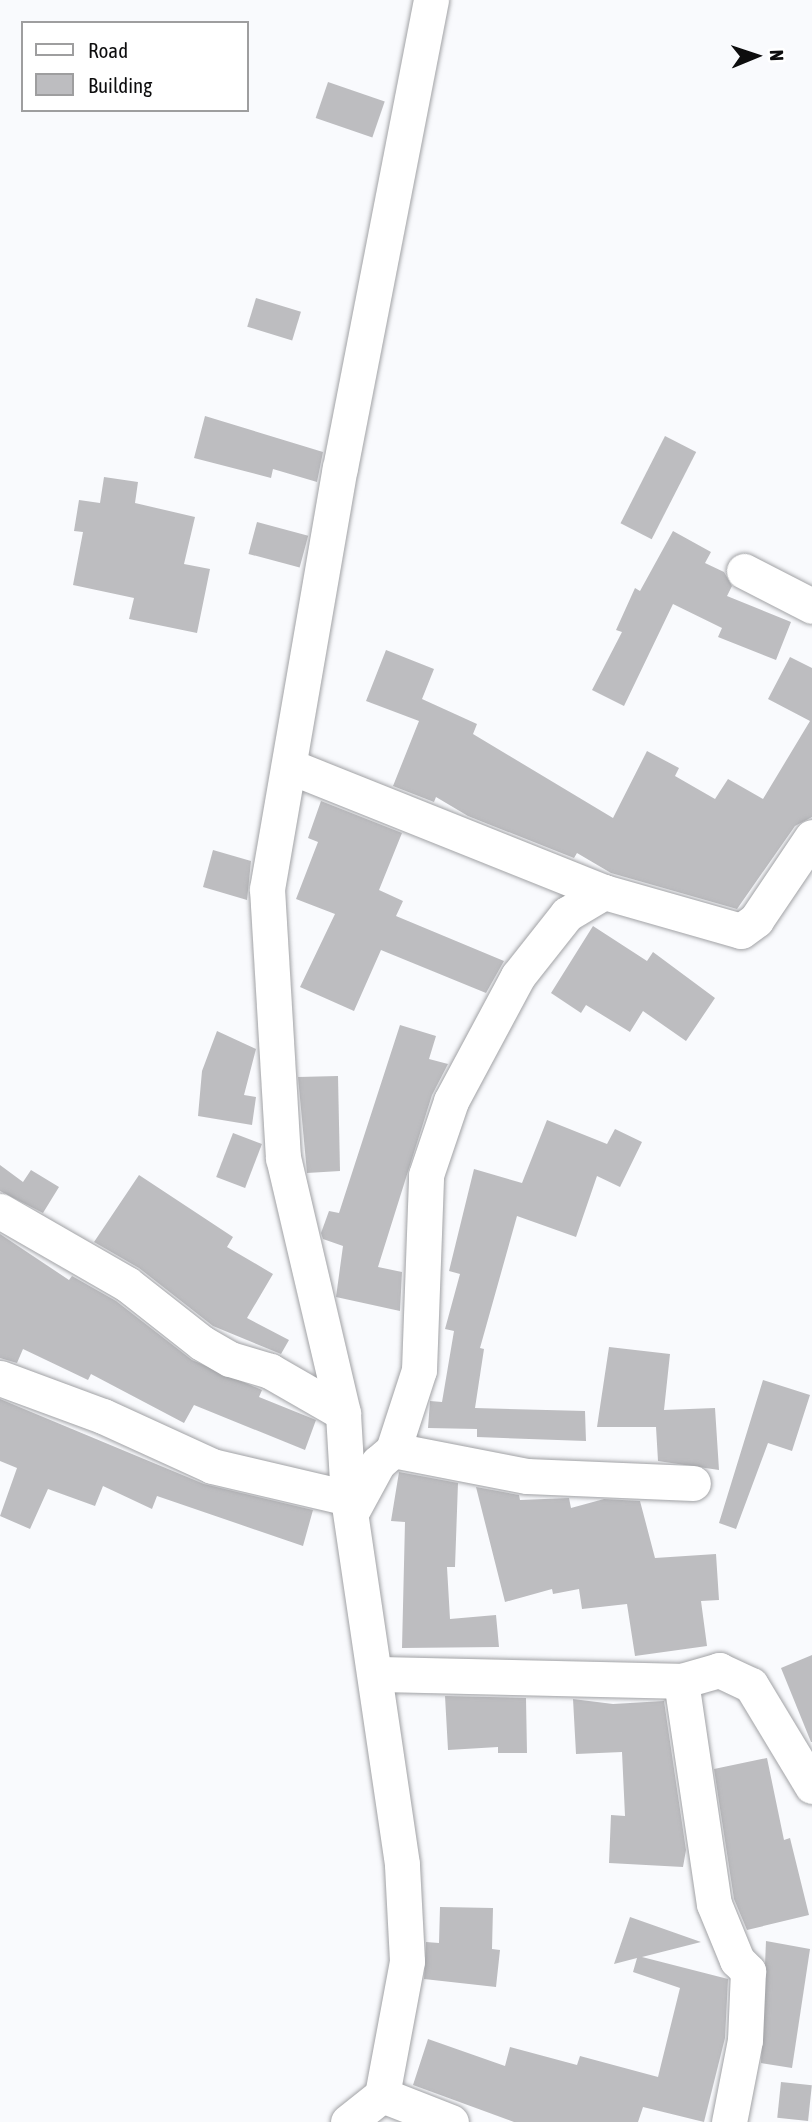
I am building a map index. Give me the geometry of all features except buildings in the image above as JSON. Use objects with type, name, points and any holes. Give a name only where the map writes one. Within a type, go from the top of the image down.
[{"type":"street","points":[[348,2122],[382,2095],[407,1961],[402,1864],[350,1505],[343,1413],[283,1158],[267,889],[340,468],[432,0]]},
{"type":"street","points":[[744,572],[812,606]]},
{"type":"street","points":[[289,766],[604,892],[741,931],[756,920],[812,838]]},
{"type":"street","points":[[350,1505],[378,1463],[394,1450],[419,1370],[426,1175],[451,1101],[518,976],[567,914],[604,892]]},
{"type":"street","points":[[0,1211],[127,1284],[202,1343],[270,1371],[343,1413]]},
{"type":"street","points":[[0,1378],[103,1416],[212,1466],[350,1505]]},
{"type":"street","points":[[394,1450],[527,1476],[693,1483]]},
{"type":"street","points":[[376,1674],[681,1681],[719,1670],[751,1685],[812,1786]]},
{"type":"street","points":[[681,1681],[714,1904],[737,1960],[748,1972],[745,2040],[729,2122]]},
{"type":"street","points":[[382,2095],[451,2122]]}]
